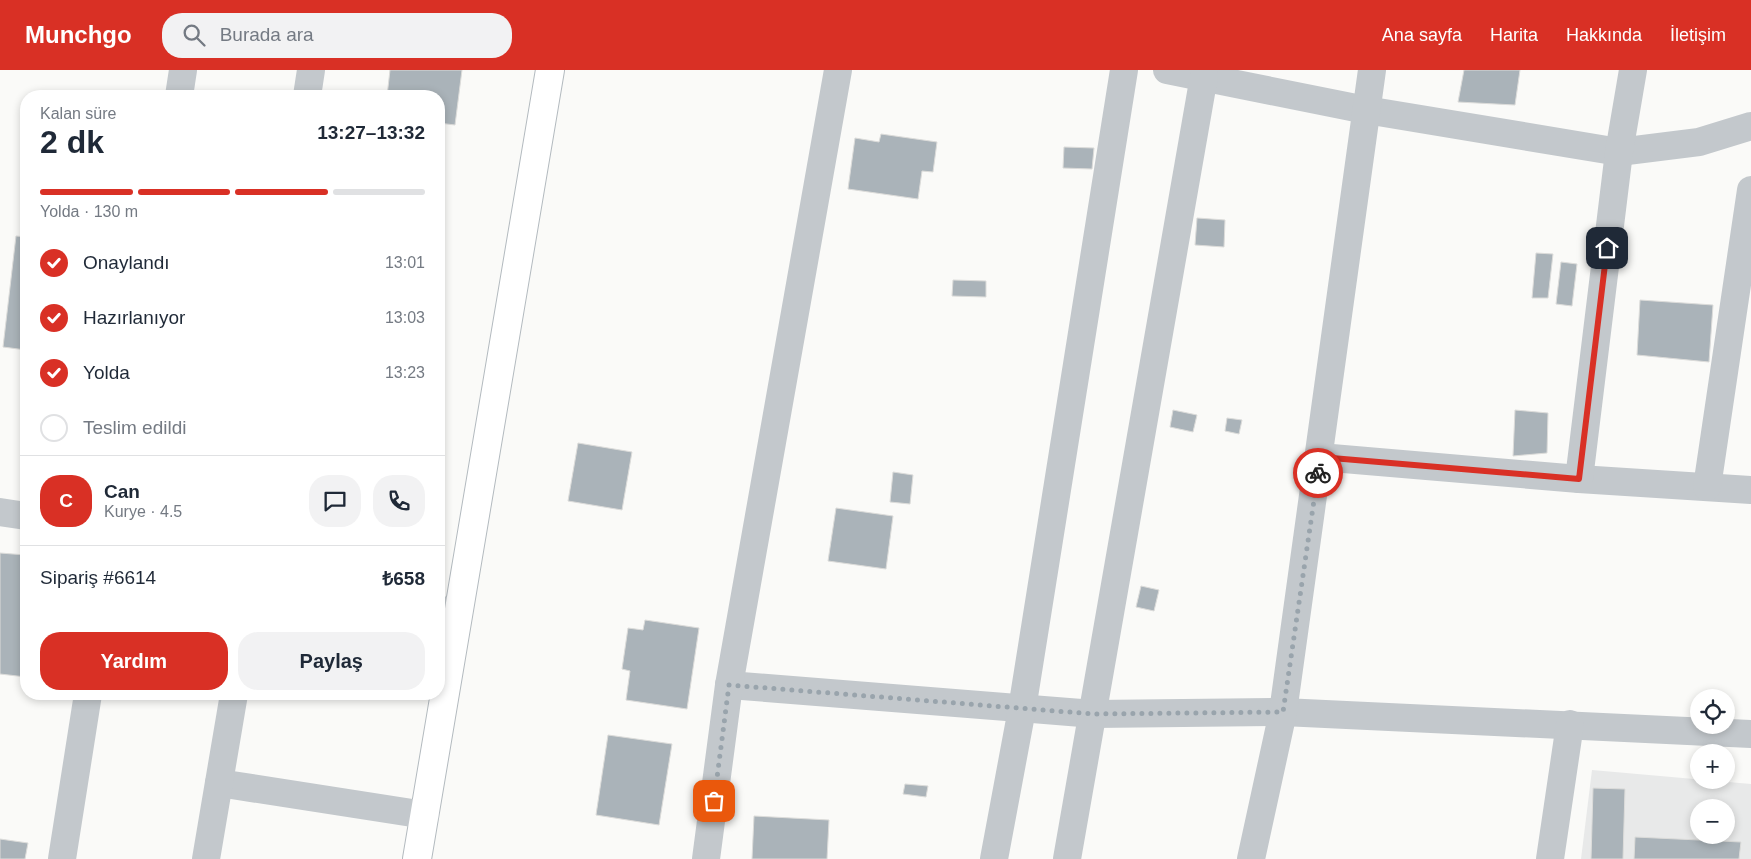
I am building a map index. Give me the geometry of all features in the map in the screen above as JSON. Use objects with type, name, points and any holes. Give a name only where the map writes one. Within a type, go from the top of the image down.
[{"type":"street","points":[[181,90],[183,70]]},
{"type":"street","points":[[308,90],[311,70]]},
{"type":"street","points":[[445,636],[448,611],[550,70]]},
{"type":"street","points":[[706,859],[729,685],[838,70]]},
{"type":"street","points":[[994,859],[1022,709],[1124,70]]},
{"type":"street","points":[[1167,70],[1366,110],[1619,152],[1699,142],[1751,126]]},
{"type":"street","points":[[1251,859],[1283,712],[1320,457],[1372,70]]},
{"type":"street","points":[[1579,479],[1619,152],[1633,70]]},
{"type":"street","points":[[1067,859],[1094,714],[1204,76]]},
{"type":"street","points":[[1707,487],[1751,190]]},
{"type":"street","points":[[1320,457],[1579,479],[1751,490]]},
{"type":"street","points":[[0,512],[20,515]]},
{"type":"street","points":[[729,685],[1094,714],[1283,712],[1751,734]]},
{"type":"street","points":[[62,859],[87,700]]},
{"type":"street","points":[[206,859],[233,700]]},
{"type":"street","points":[[417,859],[438,700]]},
{"type":"street","points":[[1550,859],[1570,724]]},
{"type":"street","points":[[219,783],[424,815]]},
{"type":"shaded area","points":[[1592,770],[1690,779],[1690,789],[1735,789],[1735,783],[1751,784],[1751,859],[1581,859]]},
{"type":"building","points":[[390,70],[462,70],[455,125],[445,124],[445,90],[388,90]]},
{"type":"building","points":[[1464,70],[1520,70],[1515,105],[1458,102]]},
{"type":"building","points":[[881,134],[937,142],[933,172],[922,171],[918,199],[848,189],[855,138],[879,142]]},
{"type":"building","points":[[1064,147],[1094,148],[1092,169],[1063,168]]},
{"type":"building","points":[[1197,218],[1225,220],[1224,247],[1195,245]]},
{"type":"building","points":[[16,236],[20,236],[20,349],[3,347]]},
{"type":"building","points":[[1536,253],[1553,254],[1548,298],[1532,298]]},
{"type":"building","points":[[1561,262],[1577,264],[1572,306],[1556,304]]},
{"type":"building","points":[[953,280],[986,281],[986,297],[952,296]]},
{"type":"building","points":[[1640,300],[1713,305],[1709,362],[1637,355]]},
{"type":"building","points":[[1173,410],[1197,415],[1193,432],[1170,427]]},
{"type":"building","points":[[1515,410],[1548,413],[1547,453],[1513,456]]},
{"type":"building","points":[[1227,418],[1242,420],[1239,434],[1225,431]]},
{"type":"building","points":[[578,443],[632,452],[622,510],[568,501]]},
{"type":"building","points":[[893,472],[913,475],[910,504],[890,502]]},
{"type":"building","points":[[836,508],[893,516],[886,569],[828,561]]},
{"type":"building","points":[[0,553],[20,555],[20,676],[0,674]]},
{"type":"building","points":[[1141,586],[1159,590],[1154,611],[1136,607]]},
{"type":"building","points":[[645,620],[699,628],[687,709],[626,700],[630,671],[622,669],[628,628],[643,630]]},
{"type":"building","points":[[608,735],[672,744],[659,825],[596,815]]},
{"type":"building","points":[[905,784],[928,786],[926,797],[903,794]]},
{"type":"building","points":[[1593,788],[1625,789],[1623,859],[1591,859]]},
{"type":"building","points":[[754,816],[829,820],[827,859],[752,859]]},
{"type":"building","points":[[1635,837],[1690,840],[1690,844],[1735,844],[1735,842],[1741,842],[1739,859],[1634,859]]},
{"type":"building","points":[[0,839],[28,843],[25,859],[0,859]]},
{"type":"way so far","points":[[714,801],[729,685],[1094,714],[1283,712],[1318,473]]},
{"type":"route","points":[[1318,473],[1320,457],[1579,479],[1607,248]]}]
